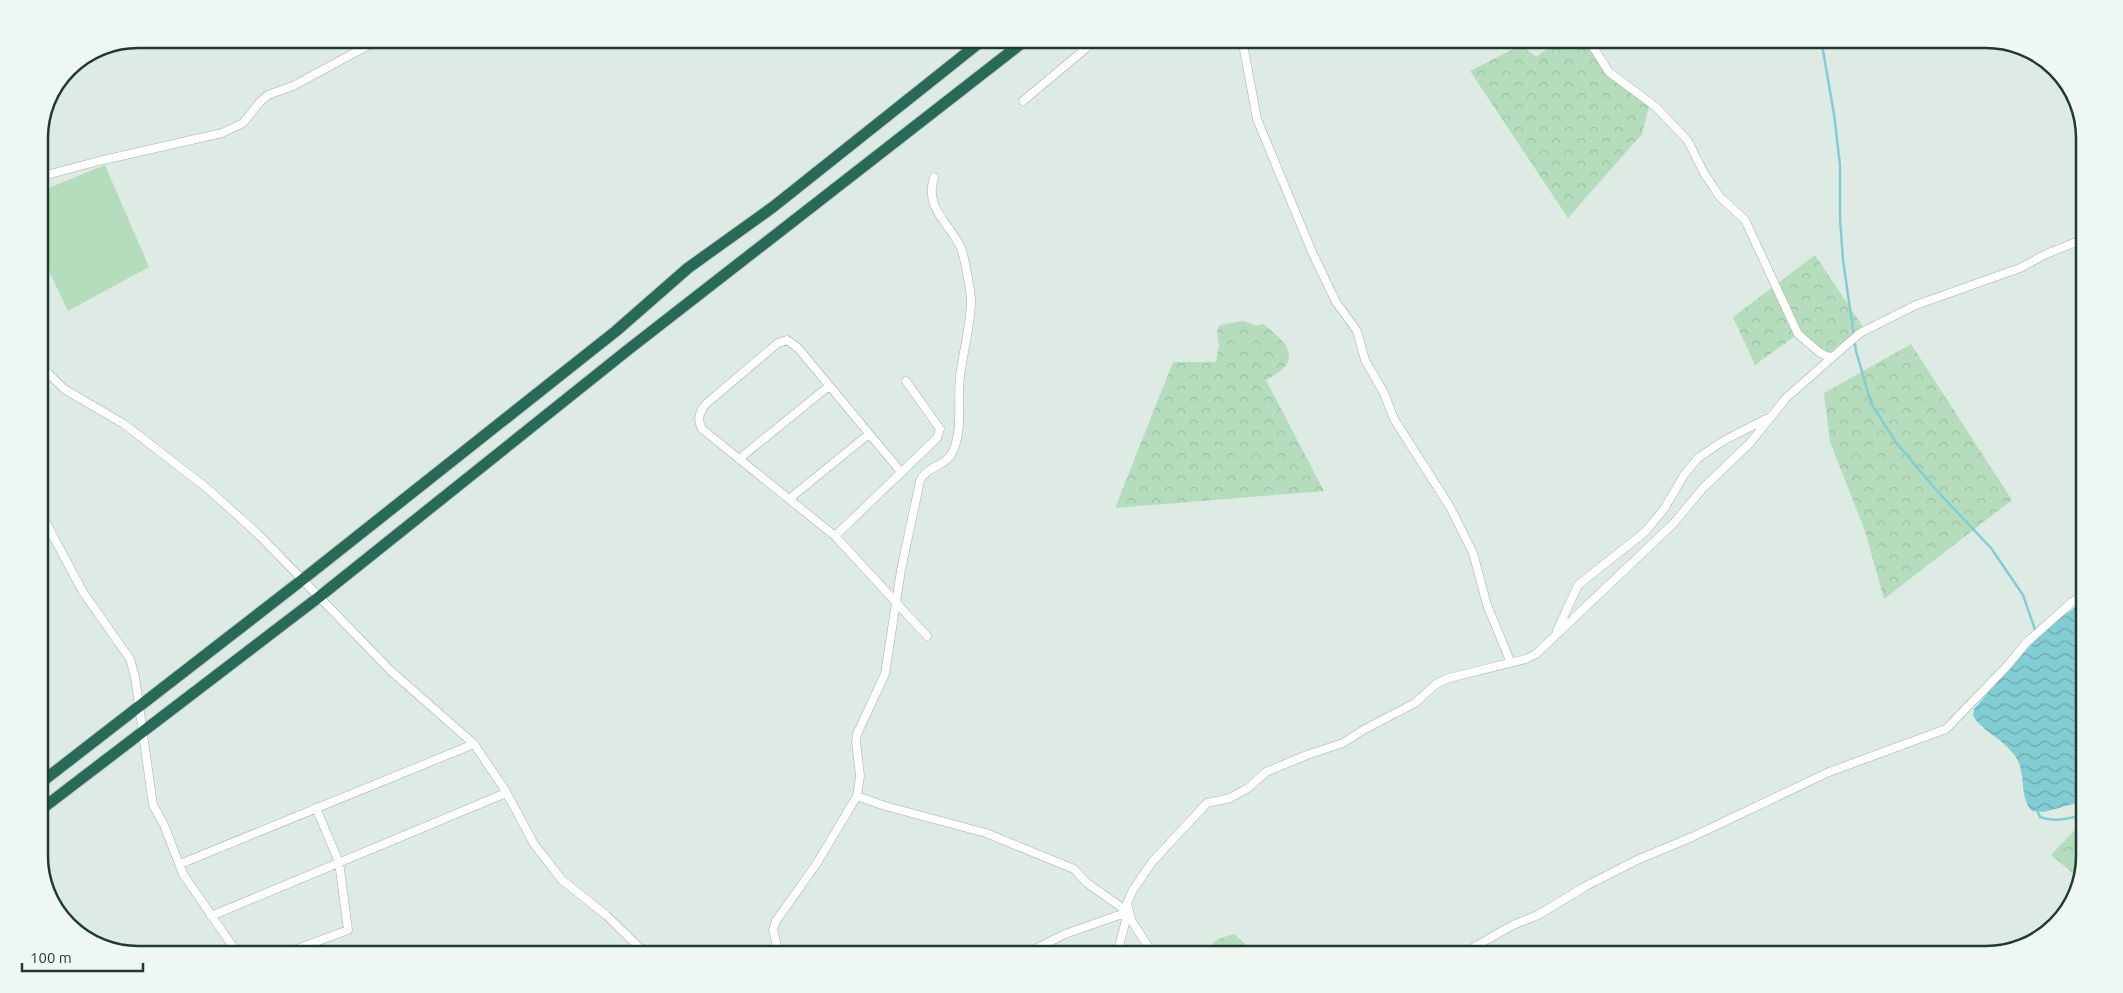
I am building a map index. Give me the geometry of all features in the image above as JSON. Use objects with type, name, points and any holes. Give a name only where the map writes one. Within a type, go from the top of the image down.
[{"type":"highway","points":[[48,777],[302,580],[616,331],[688,268],[773,207],[973,48]]},
{"type":"highway","points":[[48,804],[319,597],[637,343],[1015,48]]},
{"type":"street","points":[[48,175],[222,133],[243,123],[268,95],[293,86],[363,48]]},
{"type":"street","points":[[1023,101],[1086,48]]},
{"type":"street","points":[[1244,48],[1257,118],[1312,252],[1336,302],[1357,331],[1365,360],[1384,393],[1394,420],[1450,507],[1473,552],[1487,605],[1511,663]]},
{"type":"street","points":[[1594,48],[1609,72],[1656,107],[1683,135],[1720,197],[1745,220],[1798,334],[1819,352],[1832,357]]},
{"type":"street","points":[[777,946],[773,930],[776,921],[817,863],[857,796],[860,776],[856,742],[857,734],[885,674],[895,602],[920,482],[923,474],[950,456],[958,430],[960,378],[971,299],[962,250],[956,238],[940,219],[932,200],[931,188],[934,176]]},
{"type":"street","points":[[1148,946],[1131,920],[1127,903],[1133,890],[1152,862],[1207,803],[1230,798],[1248,788],[1266,772],[1343,743],[1365,729],[1415,703],[1436,684],[1449,678],[1511,663],[1536,654],[1674,522],[1703,488],[1750,442],[1786,398],[1860,333],[1916,304],[2020,268],[2046,254],[2075,242]]},
{"type":"street","points":[[901,472],[793,343],[787,340],[778,344],[707,403],[699,415],[698,423],[702,429],[835,536],[927,636]]},
{"type":"street","points":[[48,373],[64,389],[124,424],[208,489],[258,534],[390,671],[474,744],[506,792],[534,844],[562,880],[606,915],[637,946]]},
{"type":"street","points":[[835,536],[940,433],[940,429],[906,381]]},
{"type":"street","points":[[739,459],[829,386]]},
{"type":"street","points":[[1554,637],[1578,585],[1645,532],[1664,509],[1684,475],[1698,458],[1723,441],[1768,418]]},
{"type":"street","points":[[789,499],[870,434]]},
{"type":"street","points":[[48,527],[83,592],[130,659],[135,677],[141,732],[153,805],[164,826],[183,874],[232,946]]},
{"type":"street","points":[[1476,946],[1512,925],[1538,915],[1586,886],[1637,860],[1692,837],[1829,772],[1946,729],[2008,666],[2026,643],[2076,600]]},
{"type":"street","points":[[180,864],[474,744]]},
{"type":"street","points":[[211,916],[506,792]]},
{"type":"street","points":[[857,796],[885,806],[986,832],[1074,869],[1087,883],[1128,912]]},
{"type":"street","points":[[305,946],[348,930],[339,862],[316,808]]},
{"type":"street","points":[[1041,946],[1065,934],[1128,912]]},
{"type":"street","points":[[1119,946],[1128,912]]},
{"type":"green space","points":[[1515,48],[1525,48],[1536,57],[1548,48],[1594,48],[1604,65],[1650,102],[1642,134],[1568,218],[1470,71]]},
{"type":"green space","points":[[105,165],[149,267],[68,311],[48,269],[48,188]]},
{"type":"green space","points":[[1815,255],[1865,330],[1832,357],[1798,334],[1755,365],[1733,317]]},
{"type":"green space","points":[[1244,321],[1256,326],[1263,324],[1286,346],[1289,359],[1285,366],[1266,380],[1324,491],[1115,508],[1173,362],[1216,362],[1219,345],[1217,331],[1220,325]]},
{"type":"green space","points":[[1911,344],[2012,500],[1884,599],[1865,531],[1830,442],[1824,393]]},
{"type":"green space","points":[[2076,829],[2074,874],[2051,855]]},
{"type":"green space","points":[[1234,934],[1248,946],[1213,946],[1212,944],[1218,939]]},
{"type":"water","points":[[2076,608],[2076,803],[2044,812],[2032,811],[2025,799],[2020,765],[2017,759],[2007,747],[1978,722],[1973,716],[1974,709],[2039,637]]},
{"type":"waterway","points":[[1823,48],[1834,114],[1840,165],[1840,219],[1843,260],[1856,351],[1871,403],[1895,441],[1938,492],[1991,548],[2023,595],[2039,641]]},
{"type":"waterway","points":[[2037,810],[2040,817],[2051,820],[2076,816]]}]
